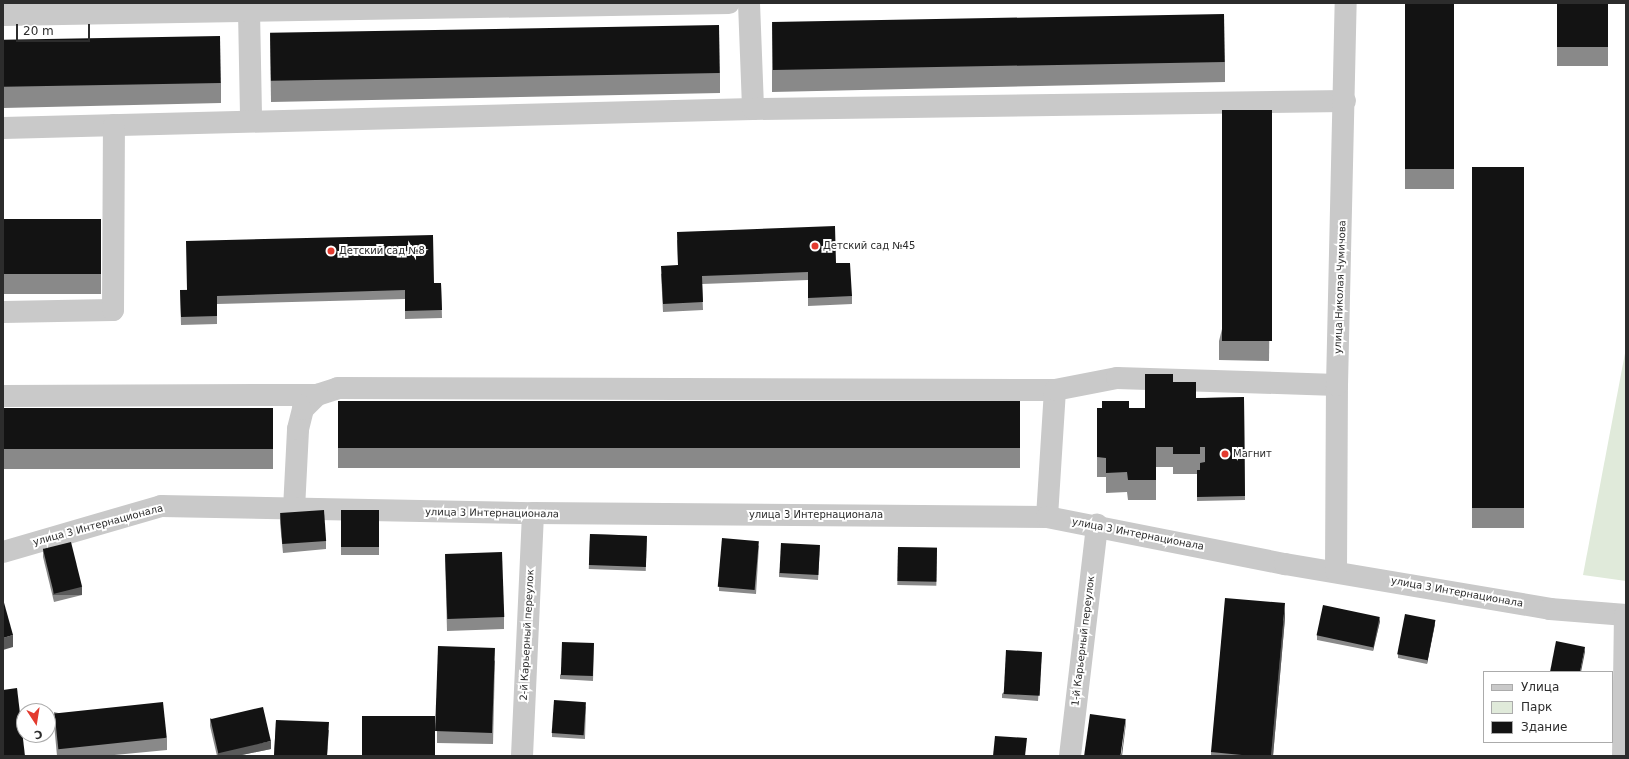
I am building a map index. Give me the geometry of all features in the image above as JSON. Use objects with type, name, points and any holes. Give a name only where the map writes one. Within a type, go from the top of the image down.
[{"type":"street","points":[[3,15],[249,11],[386,6],[729,3]]},
{"type":"street","points":[[749,3],[753,109]]},
{"type":"street","name":"улица Николая Чумичова","points":[[1336,571],[1337,385],[1345,101],[1346,3]]},
{"type":"street","points":[[249,11],[251,120]]},
{"type":"street","points":[[3,128],[251,120],[753,109],[1345,101]]},
{"type":"street","points":[[3,312],[113,310],[114,125]]},
{"type":"street","points":[[3,396],[317,395],[338,388],[1055,390],[1117,378],[1337,385]]},
{"type":"street","points":[[1047,517],[1055,390]]},
{"type":"street","points":[[294,509],[298,429],[303,409],[317,395]]},
{"type":"street","name":"улица 3 Интернационала","points":[[3,552],[161,506],[533,513],[1047,517],[1097,525],[1286,564],[1336,571],[1550,609],[1626,615]]},
{"type":"street","name":"2-й Карьерный переулок","points":[[522,756],[533,513]]},
{"type":"street","name":"1-й Карьерный переулок","points":[[1070,756],[1097,525]]},
{"type":"street","points":[[1623,756],[1626,615]]},
{"type":"green space","points":[[1626,348],[1626,581],[1583,575]]},
{"type":"building","points":[[1405,3],[1454,3],[1454,169],[1405,169]]},
{"type":"building","points":[[1557,3],[1608,3],[1608,47],[1557,47]]},
{"type":"building","points":[[1224,14],[1225,62],[773,70],[772,22]]},
{"type":"building","points":[[719,25],[720,73],[271,81],[270,33]]},
{"type":"building","points":[[220,36],[221,83],[4,87],[3,40]]},
{"type":"building","points":[[1222,110],[1272,110],[1272,341],[1222,341]]},
{"type":"building","points":[[1472,167],[1524,167],[1524,508],[1472,508]]},
{"type":"building","points":[[3,219],[101,219],[101,274],[3,274]]},
{"type":"building","points":[[835,226],[836,263],[850,263],[852,296],[808,298],[808,272],[702,276],[703,302],[663,304],[661,266],[678,265],[677,232]]},
{"type":"building","points":[[433,235],[434,283],[441,283],[442,310],[405,311],[405,290],[217,296],[217,316],[181,317],[180,290],[187,290],[186,241]]},
{"type":"building","points":[[1145,374],[1173,374],[1173,382],[1196,382],[1196,398],[1205,398],[1205,447],[1200,447],[1200,454],[1173,454],[1173,447],[1156,447],[1156,480],[1128,480],[1127,472],[1106,473],[1106,458],[1097,457],[1097,408],[1102,408],[1102,401],[1129,401],[1129,408],[1145,408]]},
{"type":"building","name":"Магнит","points":[[1244,397],[1245,496],[1197,497],[1197,470],[1200,470],[1200,463],[1205,462],[1205,398]]},
{"type":"building","points":[[338,401],[1020,401],[1020,448],[338,448]]},
{"type":"building","points":[[3,408],[273,408],[273,449],[3,449]]},
{"type":"building","points":[[324,510],[326,541],[282,544],[280,513]]},
{"type":"building","points":[[341,510],[379,510],[379,547],[341,547]]},
{"type":"building","points":[[590,534],[647,536],[646,567],[589,565]]},
{"type":"building","points":[[722,538],[759,541],[755,590],[718,587]]},
{"type":"building","points":[[71,542],[82,587],[54,594],[43,549]]},
{"type":"building","points":[[781,543],[820,545],[818,575],[779,573]]},
{"type":"building","points":[[898,547],[937,548],[936,582],[897,581]]},
{"type":"building","points":[[502,552],[504,617],[447,619],[445,554]]},
{"type":"building","points":[[1225,598],[1285,603],[1271,756],[1252,756],[1211,752]]},
{"type":"building","points":[[3,599],[13,635],[3,638]]},
{"type":"building","points":[[1323,605],[1380,617],[1373,647],[1317,635]]},
{"type":"building","points":[[1405,614],[1435,620],[1428,660],[1397,654]]},
{"type":"building","points":[[1556,641],[1585,647],[1580,671],[1550,671]]},
{"type":"building","points":[[562,642],[594,643],[593,676],[561,675]]},
{"type":"building","points":[[438,646],[495,648],[492,733],[435,731]]},
{"type":"building","points":[[1006,650],[1042,652],[1040,696],[1004,694]]},
{"type":"building","points":[[17,688],[19,703],[16,703],[16,743],[23,743],[25,756],[3,756],[3,690]]},
{"type":"building","points":[[554,700],[586,702],[584,735],[552,733]]},
{"type":"building","points":[[163,702],[167,738],[58,749],[56,713]]},
{"type":"building","points":[[263,707],[271,741],[218,753],[210,719]]},
{"type":"building","points":[[1090,714],[1126,719],[1120,756],[1084,756]]},
{"type":"building","points":[[362,716],[435,716],[435,756],[362,756]]},
{"type":"building","points":[[276,720],[329,722],[327,756],[274,755]]},
{"type":"building","points":[[995,736],[1027,738],[1025,756],[993,756]]},
{"type":"place","name":"Детский сад №45","points":[[815,246]]},
{"type":"place","name":"Детский сад №8","points":[[331,251]]},
{"type":"place","name":"Магнит","points":[[1225,454]]}]
